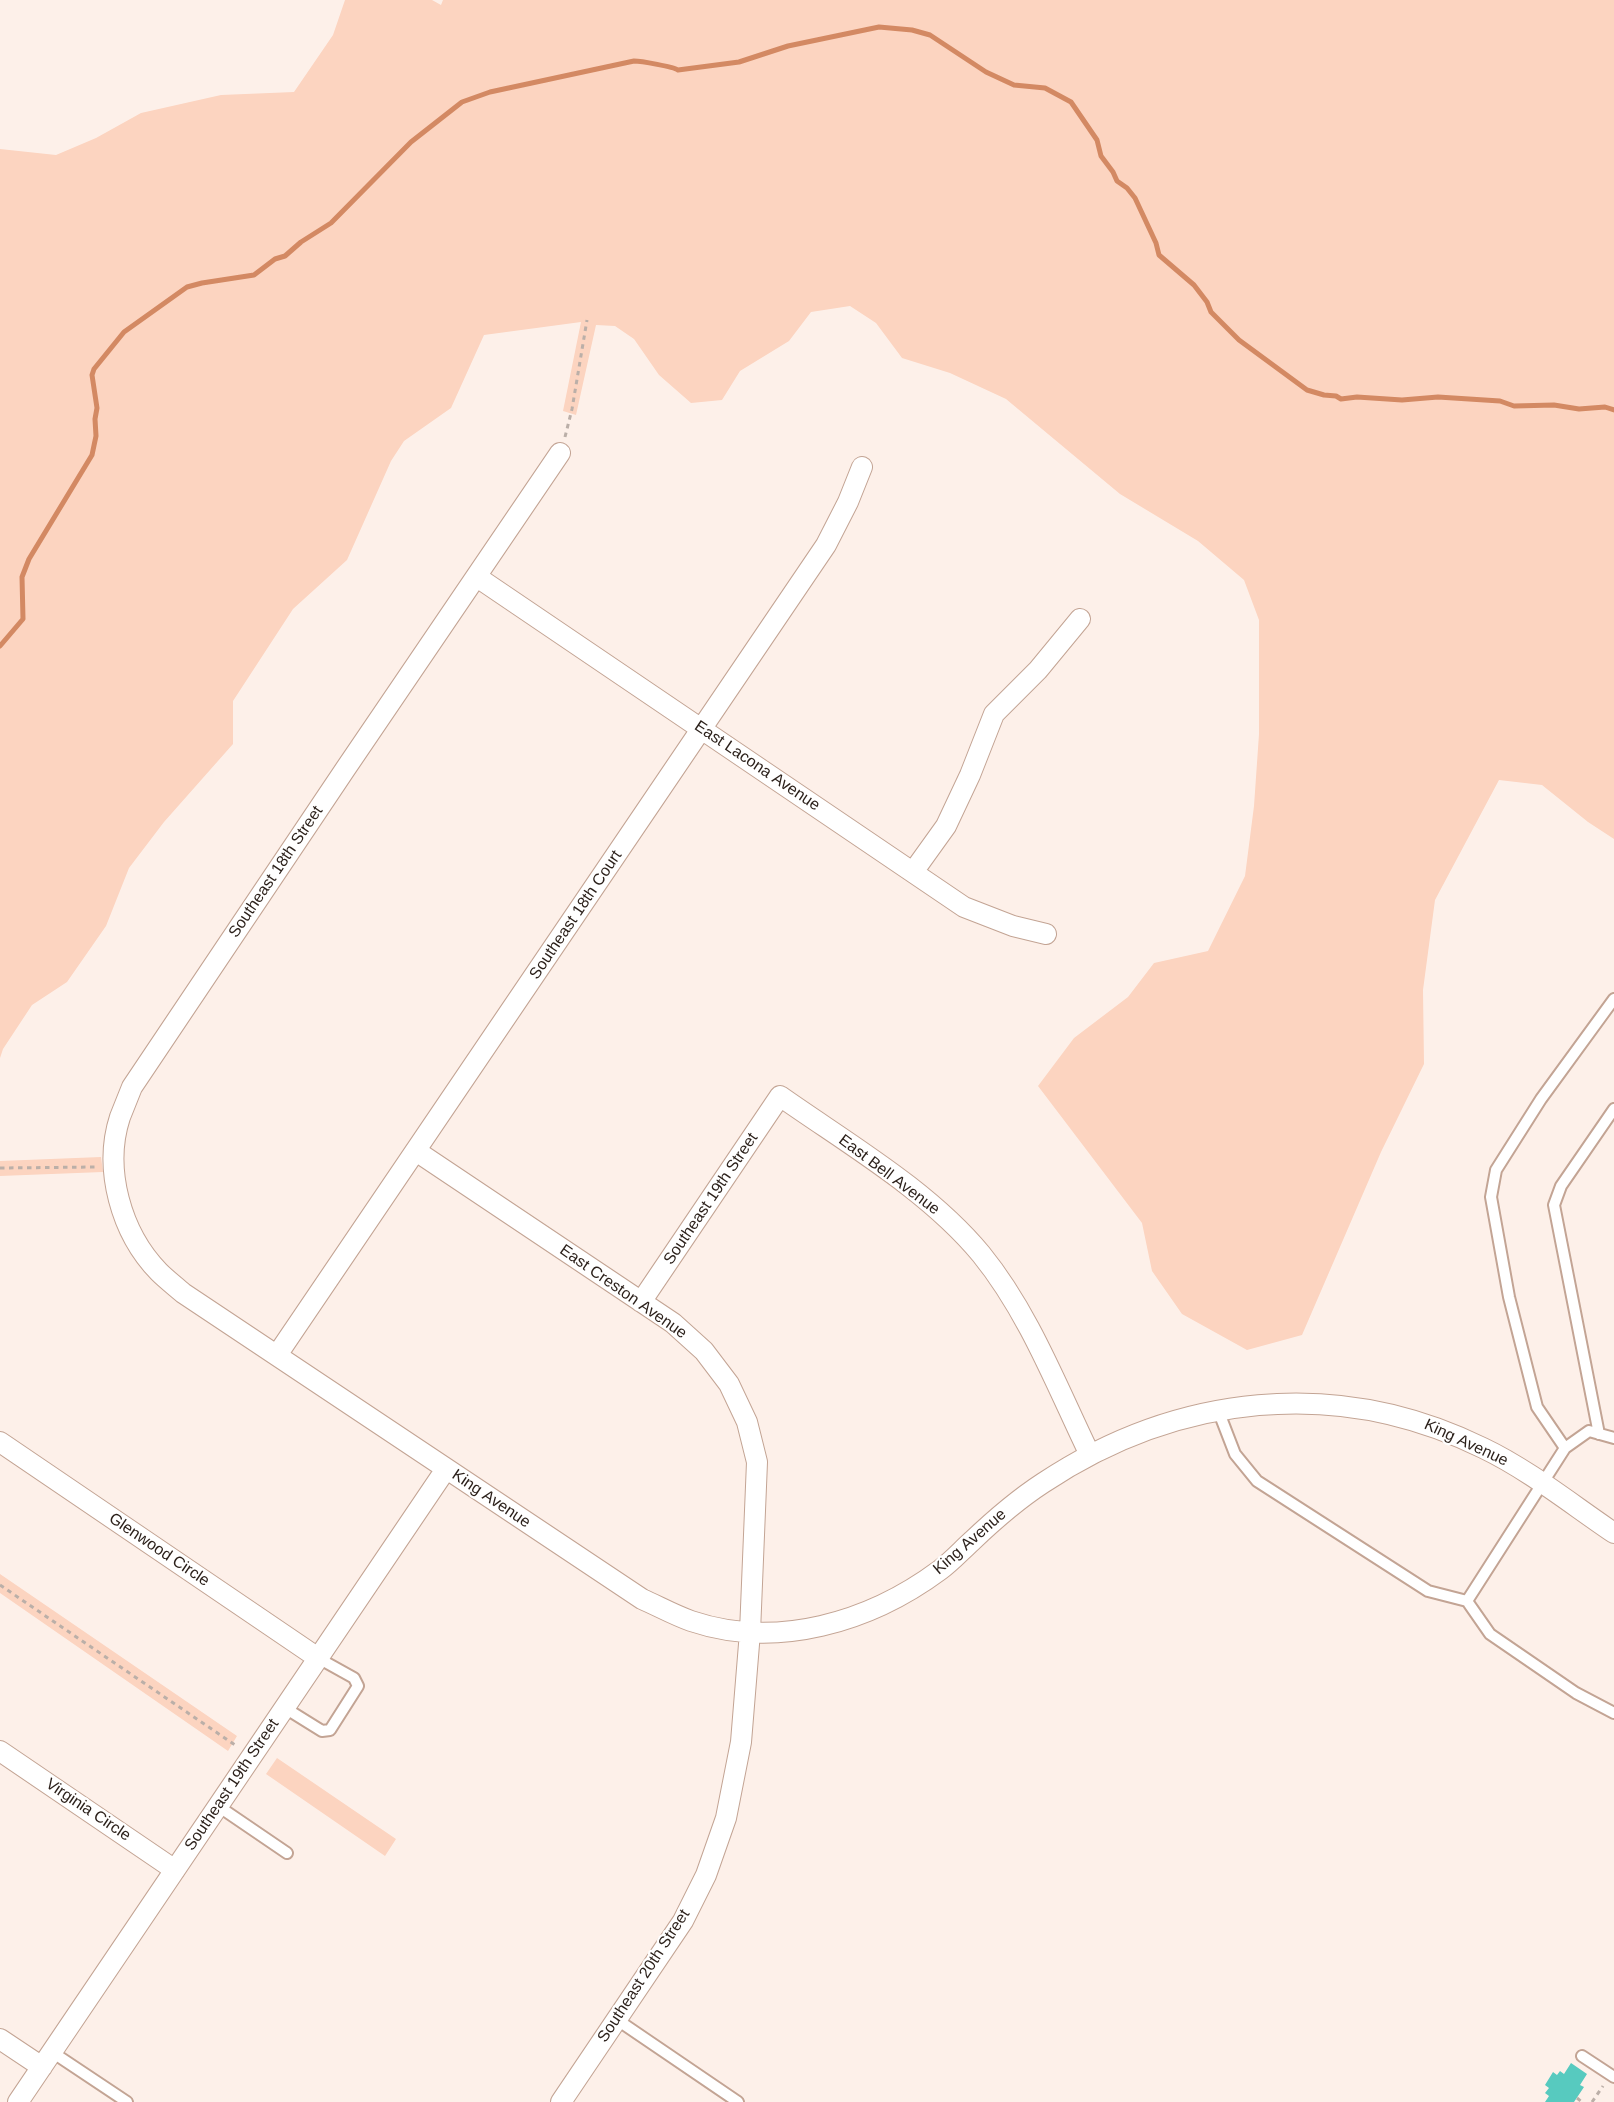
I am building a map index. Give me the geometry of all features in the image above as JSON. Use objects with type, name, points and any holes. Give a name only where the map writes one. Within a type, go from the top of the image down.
[{"type":"street","name":"Southeast 18th Street","points":[[198,1301],[183,1293],[158,1271],[130,1231],[118,1200],[114,1167],[116,1134],[132,1087],[560,453]]},
{"type":"street","name":"Southeast 18th Court","points":[[277,1355],[826,545],[848,502],[862,467]]},
{"type":"street","name":"East Lacona Avenue","points":[[477,577],[964,908],[1013,926],[1046,934]]},
{"type":"street","points":[[913,872],[946,826],[970,775],[994,714],[1038,670],[1080,619]]},
{"type":"street","name":"Southeast 19th Street","points":[[641,1302],[780,1096]]},
{"type":"street","name":"East Bell Avenue","points":[[780,1096],[922,1196],[953,1224],[981,1255],[1006,1288],[1027,1324],[1090,1455]]},
{"type":"street","name":"East Creston Avenue","points":[[416,1150],[672,1323],[704,1351],[729,1384],[747,1422],[756,1462],[750,1632]]},
{"type":"street","name":"King Avenue","points":[[198,1301],[642,1599],[691,1621],[717,1627],[750,1632],[798,1631],[833,1624],[890,1602],[941,1569],[1002,1514],[1042,1483],[1090,1455],[1131,1436],[1179,1419],[1218,1410],[1278,1403],[1320,1403],[1363,1408],[1405,1417],[1446,1431],[1485,1449],[1614,1533]]},
{"type":"street","name":"Glenwood Circle","points":[[0,1442],[318,1659]]},
{"type":"street","name":"Southeast 19th Street","points":[[18,2102],[446,1469]]},
{"type":"street","name":"Southeast 20th Street","points":[[561,2102],[683,1921],[706,1875],[726,1818],[741,1742],[750,1632]]},
{"type":"street","name":"Virginia Circle","points":[[0,1751],[175,1869]]},
{"type":"street","points":[[0,2039],[47,2059]]},
{"type":"lane","points":[[1564,1448],[1537,1407],[1509,1297],[1491,1197],[1496,1170],[1541,1099],[1614,999]]},
{"type":"lane","points":[[1599,1434],[1554,1205],[1561,1186],[1614,1109]]},
{"type":"lane","points":[[1218,1410],[1235,1454],[1257,1481],[1428,1591],[1467,1601],[1490,1634],[1576,1693],[1614,1713]]},
{"type":"lane","points":[[1467,1601],[1564,1448],[1589,1431],[1614,1438]]},
{"type":"lane","points":[[285,1708],[322,1731],[330,1730],[358,1686],[354,1678],[318,1659]]},
{"type":"lane","points":[[218,1806],[286,1852]]},
{"type":"lane","points":[[616,2019],[738,2102]]},
{"type":"lane","points":[[1582,2056],[1612,2076]]},
{"type":"lane","points":[[47,2059],[127,2102]]},
{"type":"path","points":[[560,453],[572,409],[587,320]]},
{"type":"path","points":[[0,1168],[114,1167]]},
{"type":"path","points":[[0,1585],[252,1757]]},
{"type":"path","points":[[1592,2102],[1612,2076]]},
{"type":"path","points":[[1577,2098],[1582,2102]]},
{"type":"shaded area","points":[[345,0],[432,0],[441,5],[443,0],[1614,0],[1614,839],[1588,822],[1542,785],[1499,780],[1435,900],[1423,990],[1424,1064],[1381,1152],[1302,1335],[1247,1350],[1182,1314],[1152,1271],[1142,1223],[1038,1086],[1074,1038],[1128,997],[1154,963],[1208,951],[1245,876],[1254,806],[1259,734],[1259,620],[1244,580],[1198,541],[1120,494],[1006,399],[950,373],[902,358],[876,323],[850,306],[811,312],[789,341],[740,371],[722,400],[691,403],[659,375],[634,339],[615,326],[596,325],[576,415],[563,411],[581,322],[484,335],[451,408],[404,441],[391,461],[347,560],[293,609],[233,701],[233,744],[164,822],[129,868],[106,926],[67,982],[32,1005],[3,1049],[0,1058],[0,149],[56,155],[96,138],[141,113],[221,95],[294,92],[333,35]]},
{"type":"shaded area","points":[[101,1157],[103,1172],[0,1176],[0,1161]]},
{"type":"shaded area","points":[[0,1574],[237,1736],[228,1751],[0,1593]]},
{"type":"shaded area","points":[[277,1758],[396,1839],[385,1856],[266,1774]]},
{"type":"building","points":[[1571,2063],[1587,2074],[1580,2085],[1584,2087],[1574,2102],[1545,2102],[1549,2096],[1545,2093],[1549,2088],[1545,2085],[1553,2072],[1557,2075],[1560,2071],[1564,2074]]},
{"type":"waterway","points":[[0,646],[23,619],[22,577],[29,559],[92,455],[96,436],[97,408],[92,375],[94,369],[124,332],[187,287],[254,275],[275,259],[285,256],[301,242],[331,223],[411,142],[462,102],[490,92],[634,61],[678,70],[739,62],[788,46],[879,27],[912,30],[930,35],[986,72],[1014,85],[1045,88],[1071,102],[1097,140],[1101,156],[1117,181],[1135,198],[1156,243],[1159,255],[1194,285],[1207,302],[1211,312],[1239,340],[1307,390],[1341,399],[1357,397],[1402,400],[1438,397],[1500,401],[1514,406],[1554,405],[1579,409],[1605,407],[1614,410]]}]
